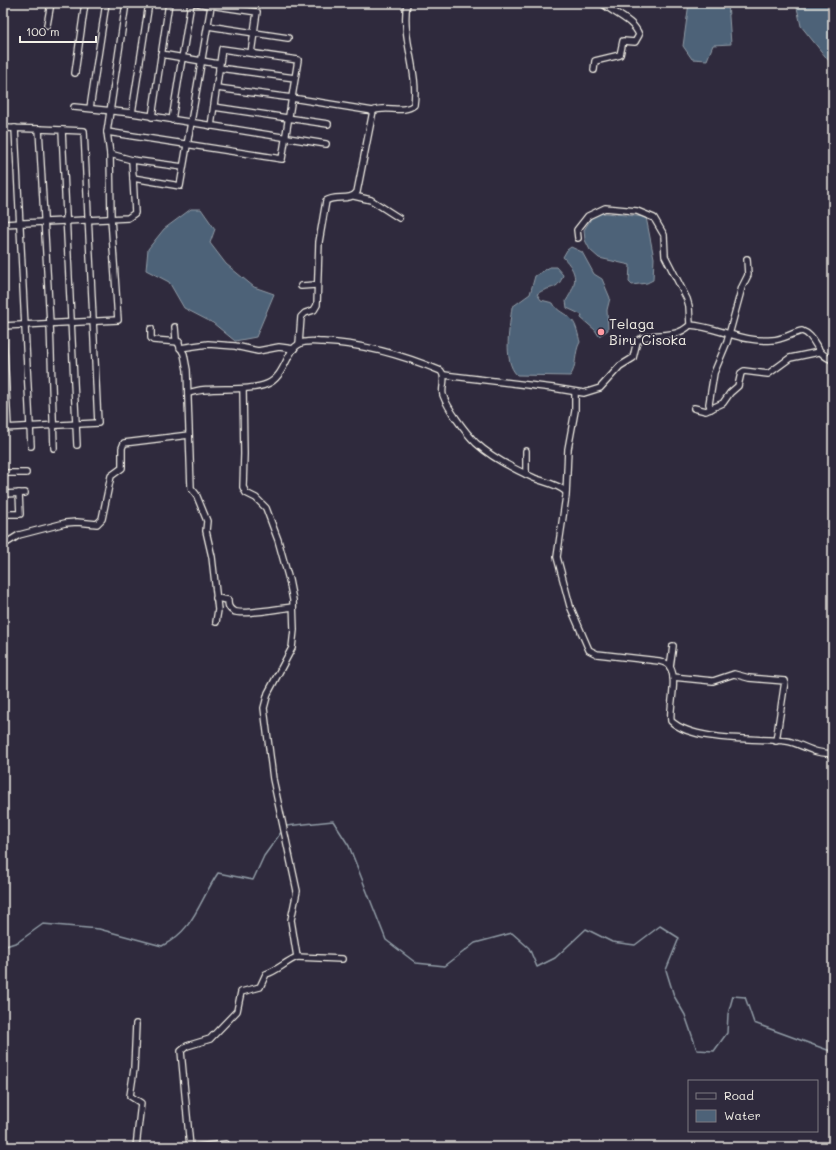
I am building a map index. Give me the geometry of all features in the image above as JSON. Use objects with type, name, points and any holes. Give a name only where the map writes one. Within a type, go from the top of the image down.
[{"type":"street","points":[[47,25],[51,3]]},
{"type":"street","points":[[75,73],[86,3]]},
{"type":"street","points":[[90,108],[106,3]]},
{"type":"street","points":[[3,326],[50,322],[118,320],[111,218],[110,154],[107,132],[126,3]]},
{"type":"street","points":[[132,113],[149,3]]},
{"type":"street","points":[[152,117],[169,3]]},
{"type":"street","points":[[172,120],[191,3]]},
{"type":"street","points":[[196,3],[257,12],[252,53]]},
{"type":"street","points":[[217,88],[373,111],[378,109],[405,109],[414,105],[414,78],[406,39],[407,3]]},
{"type":"street","points":[[594,70],[595,61],[620,55],[623,41],[634,42],[638,35],[634,27],[625,19],[611,11],[602,3]]},
{"type":"street","points":[[133,178],[180,186],[211,6]]},
{"type":"street","points":[[208,26],[288,38]]},
{"type":"street","points":[[107,132],[186,146],[282,159],[298,60],[222,50],[211,126]]},
{"type":"street","points":[[161,54],[219,66],[295,78]]},
{"type":"street","points":[[214,106],[328,124]]},
{"type":"street","points":[[74,107],[132,113],[326,144]]},
{"type":"street","points":[[354,196],[357,192],[373,111]]},
{"type":"street","points":[[3,128],[84,131],[98,423],[5,428],[3,331]]},
{"type":"street","points":[[15,128],[31,446]]},
{"type":"street","points":[[40,129],[50,322],[54,448]]},
{"type":"street","points":[[62,130],[77,445]]},
{"type":"street","points":[[110,154],[132,160],[183,167]]},
{"type":"street","points":[[3,224],[128,218],[135,213],[132,160]]},
{"type":"street","points":[[299,344],[301,317],[305,313],[314,310],[316,307],[319,242],[326,201],[329,198],[354,196],[371,200],[399,218]]},
{"type":"street","points":[[578,238],[577,230],[588,216],[605,208],[637,211],[654,218],[664,235],[665,256],[690,306],[690,325]]},
{"type":"street","points":[[711,409],[710,404],[714,373],[730,334],[742,287],[748,274],[747,259]]},
{"type":"street","points":[[301,286],[316,285]]},
{"type":"street","points":[[189,393],[263,386],[271,382],[279,375],[294,349],[299,344],[307,342],[332,343],[373,348],[434,368],[441,371],[444,375],[553,388],[575,393],[592,392],[600,388],[620,366],[633,358],[637,341],[649,337],[678,334],[690,325],[700,326],[739,338],[773,340],[802,331],[811,337],[819,352],[833,360]]},
{"type":"street","points":[[175,327],[176,339],[179,342],[180,348],[184,354],[187,370],[189,393],[191,490],[196,494],[208,521],[206,531],[212,557],[218,610],[216,622]]},
{"type":"street","points":[[151,329],[151,338],[153,340],[158,342],[179,342]]},
{"type":"street","points":[[180,348],[208,344],[235,346],[258,351],[279,347],[294,349]]},
{"type":"street","points":[[694,408],[706,411],[723,403],[730,393],[737,388],[741,373],[744,371],[768,374],[790,358],[819,352]]},
{"type":"street","points":[[444,375],[443,395],[460,424],[474,442],[488,453],[526,474],[561,487],[565,491]]},
{"type":"street","points":[[243,388],[243,487],[246,493],[256,498],[266,508],[289,580],[293,607],[292,648],[268,693],[264,708],[279,814],[297,891],[291,920],[297,957]]},
{"type":"street","points":[[575,393],[575,411],[568,449],[565,491],[559,536],[558,562],[570,606],[589,650],[597,654],[659,661],[670,667]]},
{"type":"street","points":[[3,545],[19,536],[65,523],[77,522],[97,524],[102,519],[111,476],[122,468],[122,448],[124,443],[189,434]]},
{"type":"street","points":[[526,451],[526,474]]},
{"type":"street","points":[[3,473],[26,472]]},
{"type":"street","points":[[3,494],[22,493],[20,514],[3,514]]},
{"type":"street","points":[[216,598],[228,600],[229,607],[234,612],[293,607]]},
{"type":"street","points":[[673,646],[670,667],[673,677],[671,721],[675,725],[700,734],[795,743],[812,750],[833,754]]},
{"type":"street","points":[[673,677],[713,681],[734,674],[749,678],[786,681],[776,741]]},
{"type":"street","points":[[190,1147],[181,1050],[187,1046],[210,1039],[237,1010],[241,992],[260,987],[266,974],[275,971],[283,963],[297,957],[342,959]]},
{"type":"street","points":[[136,1024],[134,1069],[130,1096],[140,1103],[136,1147]]},
{"type":"street","points":[[196,1147],[226,1144]]},
{"type":"water","points":[[689,3],[728,3],[731,44],[713,45],[707,60],[692,59],[683,46]]},
{"type":"water","points":[[796,3],[833,3],[833,66],[801,26]]},
{"type":"water","points":[[191,209],[201,209],[215,229],[210,243],[226,264],[254,287],[274,294],[256,337],[235,341],[213,323],[184,308],[169,282],[146,270],[148,249],[164,229]]},
{"type":"water","points":[[605,213],[646,217],[654,258],[653,280],[647,283],[632,285],[629,282],[630,265],[599,258],[590,250],[585,240],[584,230],[594,214]]},
{"type":"water","name":"Telaga Biru Cisoka","points":[[571,247],[582,252],[594,274],[602,279],[610,298],[607,310],[608,330],[599,336],[595,330],[581,318],[582,315],[567,308],[566,301],[573,288],[575,278],[574,273],[563,257],[567,250]]},
{"type":"water","name":"Telaga Biru Cisoka","points":[[550,267],[556,267],[563,275],[561,280],[556,286],[541,291],[537,294],[541,300],[553,303],[572,320],[575,325],[580,342],[574,369],[570,376],[517,375],[512,369],[508,352],[512,307],[530,294],[535,276]]},
{"type":"waterway","points":[[286,826],[333,821],[349,846],[386,940],[416,963],[445,966],[475,943],[512,933],[529,948],[537,967],[555,958],[586,929],[612,942],[635,945],[660,926],[679,938],[666,970],[674,996],[685,1015],[697,1050],[714,1051],[727,1033],[728,1014],[733,996],[745,997],[754,1023],[833,1052]]},
{"type":"waterway","points":[[3,947],[18,942],[43,924],[99,929],[162,946],[182,932],[189,923],[218,873],[253,880],[264,856],[282,831]]},
{"type":"place","name":"Telaga Biru Cisoka","points":[[601,332]]}]
